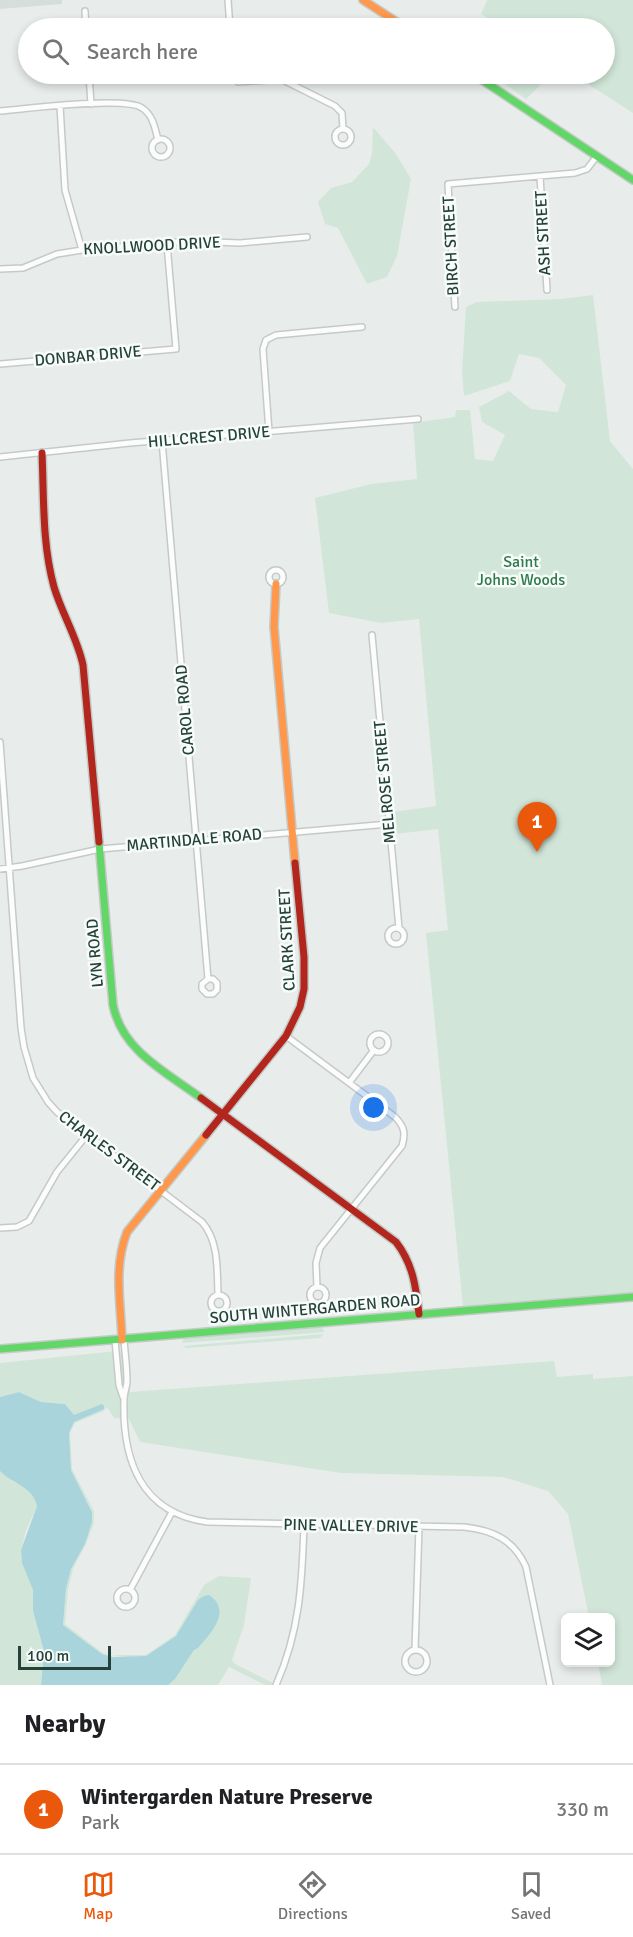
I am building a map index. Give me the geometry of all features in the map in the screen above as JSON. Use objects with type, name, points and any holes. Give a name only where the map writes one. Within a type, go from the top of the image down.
[{"type":"street","points":[[228,0],[229,18]]},
{"type":"street","points":[[363,0],[391,18]]},
{"type":"street","points":[[85,11],[85,18]]},
{"type":"street","points":[[90,84],[91,104]]},
{"type":"street","points":[[291,84],[339,109],[344,118],[343,129]]},
{"type":"street","points":[[488,84],[633,180]]},
{"type":"street","points":[[0,111],[126,103],[142,107],[153,120],[158,140]]},
{"type":"street","points":[[60,106],[65,190],[82,250]]},
{"type":"street","points":[[540,176],[582,171],[591,165],[597,156]]},
{"type":"street","name":"BIRCH STREET","points":[[455,307],[447,184],[540,176]]},
{"type":"street","name":"ASH STREET","points":[[540,176],[546,290]]},
{"type":"street","name":"KNOLLWOOD DRIVE","points":[[0,269],[23,268],[57,254],[82,250],[208,241],[240,243],[307,237]]},
{"type":"street","name":"DONBAR DRIVE","points":[[0,364],[176,349],[167,244]]},
{"type":"street","points":[[269,432],[263,349],[266,340],[276,335],[296,332],[362,327]]},
{"type":"street","name":"HILLCREST DRIVE","points":[[0,457],[418,419]]},
{"type":"street","name":"CAROL ROAD","points":[[162,441],[208,979]]},
{"type":"street","name":"LYN ROAD","points":[[42,453],[48,542],[54,585],[79,646],[83,665],[113,1005],[117,1024],[133,1047],[388,1235],[404,1252],[415,1277],[419,1314]]},
{"type":"street","name":"CLARK STREET","points":[[120,1340],[117,1281],[120,1249],[127,1232],[286,1036],[300,1013],[304,996],[305,982],[293,832],[274,627],[276,584]]},
{"type":"street","name":"MELROSE STREET","points":[[372,635],[399,928]]},
{"type":"street","name":"CHARLES STREET","points":[[0,742],[21,1028],[28,1065],[48,1102],[62,1117],[196,1216],[208,1229],[215,1252],[219,1294]]},
{"type":"street","name":"MARTINDALE ROAD","points":[[0,869],[100,849],[389,824]]},
{"type":"street","points":[[286,1036],[400,1121],[405,1134],[402,1146],[318,1252],[317,1287]]},
{"type":"street","points":[[349,1083],[374,1050]]},
{"type":"street","points":[[0,1228],[17,1227],[29,1221],[49,1184],[87,1136]]},
{"type":"street","name":"SOUTH WINTERGARDEN ROAD","points":[[0,1349],[633,1297]]},
{"type":"street","name":"PINE VALLEY DRIVE","points":[[120,1340],[127,1383],[124,1398],[128,1449],[135,1472],[150,1495],[172,1512],[185,1518],[207,1522],[464,1527],[488,1531],[504,1539],[522,1559],[530,1581],[550,1685]]},
{"type":"street","points":[[130,1590],[172,1512]]},
{"type":"street","points":[[276,1685],[289,1652],[299,1611],[304,1525]]},
{"type":"street","points":[[416,1650],[419,1527]]},
{"type":"street","points":[[416,1650],[424,1654],[427,1660],[423,1669],[415,1671],[407,1667],[405,1661],[409,1653],[416,1650]]},
{"type":"shaded area","points":[[0,0],[62,0],[62,4],[0,9]]},
{"type":"green space","points":[[487,0],[633,0],[633,113],[588,84],[615,84],[615,18],[487,18],[481,14]]},
{"type":"green space","points":[[505,84],[542,84],[526,99]]},
{"type":"green space","points":[[373,127],[396,154],[411,179],[397,256],[387,277],[367,284],[338,228],[325,224],[318,202],[331,188],[352,182],[369,164],[372,154]]},
{"type":"green space","name":"Saint Johns Woods","points":[[593,295],[610,441],[633,469],[633,1294],[463,1307],[426,933],[448,930],[438,829],[395,834],[393,812],[436,806],[419,619],[381,623],[329,613],[315,498],[371,484],[417,479],[413,423],[455,417],[456,410],[470,410],[475,459],[493,461],[505,435],[482,422],[479,407],[509,391],[531,409],[558,412],[566,385],[539,358],[519,354],[510,381],[464,396],[462,371],[466,307],[477,302],[561,299]]},
{"type":"green space","points":[[321,1326],[325,1332],[182,1343],[184,1337]]},
{"type":"green space","points":[[324,1334],[320,1338],[187,1348],[182,1346]]},
{"type":"green space","points":[[127,1350],[130,1392],[554,1361],[557,1377],[593,1374],[593,1379],[633,1376],[633,1685],[602,1685],[599,1667],[615,1667],[615,1613],[588,1613],[568,1514],[548,1491],[503,1477],[341,1473],[140,1442],[129,1419],[114,1418],[107,1407],[104,1411],[75,1423],[70,1433],[72,1469],[94,1511],[94,1523],[86,1544],[73,1569],[68,1590],[65,1624],[103,1653],[146,1655],[175,1635],[204,1585],[219,1576],[251,1578],[244,1625],[232,1660],[235,1664],[277,1685],[265,1685],[229,1667],[218,1685],[168,1685],[175,1679],[194,1650],[182,1628],[176,1636],[146,1656],[127,1657],[102,1654],[63,1625],[66,1589],[71,1569],[85,1544],[92,1522],[92,1511],[71,1470],[69,1433],[74,1422],[103,1409],[102,1404],[74,1416],[65,1404],[41,1402],[19,1392],[0,1397],[0,1363]]},
{"type":"green space","points":[[0,1471],[25,1487],[36,1499],[37,1506],[21,1550],[22,1563],[33,1590],[33,1611],[44,1651],[41,1685],[0,1685]]},
{"type":"water","points":[[19,1392],[41,1402],[65,1404],[74,1415],[102,1404],[104,1406],[104,1409],[74,1422],[69,1433],[71,1470],[92,1512],[92,1522],[85,1544],[71,1569],[66,1589],[63,1625],[102,1654],[113,1657],[146,1656],[176,1636],[198,1600],[209,1595],[216,1601],[219,1615],[213,1629],[168,1685],[41,1685],[44,1651],[33,1611],[33,1590],[22,1563],[21,1550],[37,1506],[35,1499],[27,1490],[0,1471],[0,1397]]},
{"type":"traffic: fast","points":[[488,84],[633,180]]},
{"type":"traffic: fast","points":[[99,842],[113,1005],[118,1021],[126,1035],[147,1059],[201,1098]]},
{"type":"traffic: fast","points":[[0,1349],[633,1297]]},
{"type":"traffic: slow","points":[[363,0],[391,18]]},
{"type":"traffic: slow","points":[[276,584],[274,627],[295,863]]},
{"type":"traffic: slow","points":[[122,1340],[119,1272],[127,1232],[206,1135]]},
{"type":"traffic: jam","points":[[42,453],[44,520],[50,571],[57,597],[83,665],[99,842]]},
{"type":"traffic: jam","points":[[206,1135],[286,1036],[300,1007],[304,989],[304,957],[295,863]]},
{"type":"traffic: jam","points":[[201,1098],[396,1242],[410,1267],[419,1314]]},
{"type":"place","name":"Wintergarden Nature Preserve","points":[[537,852]]}]
